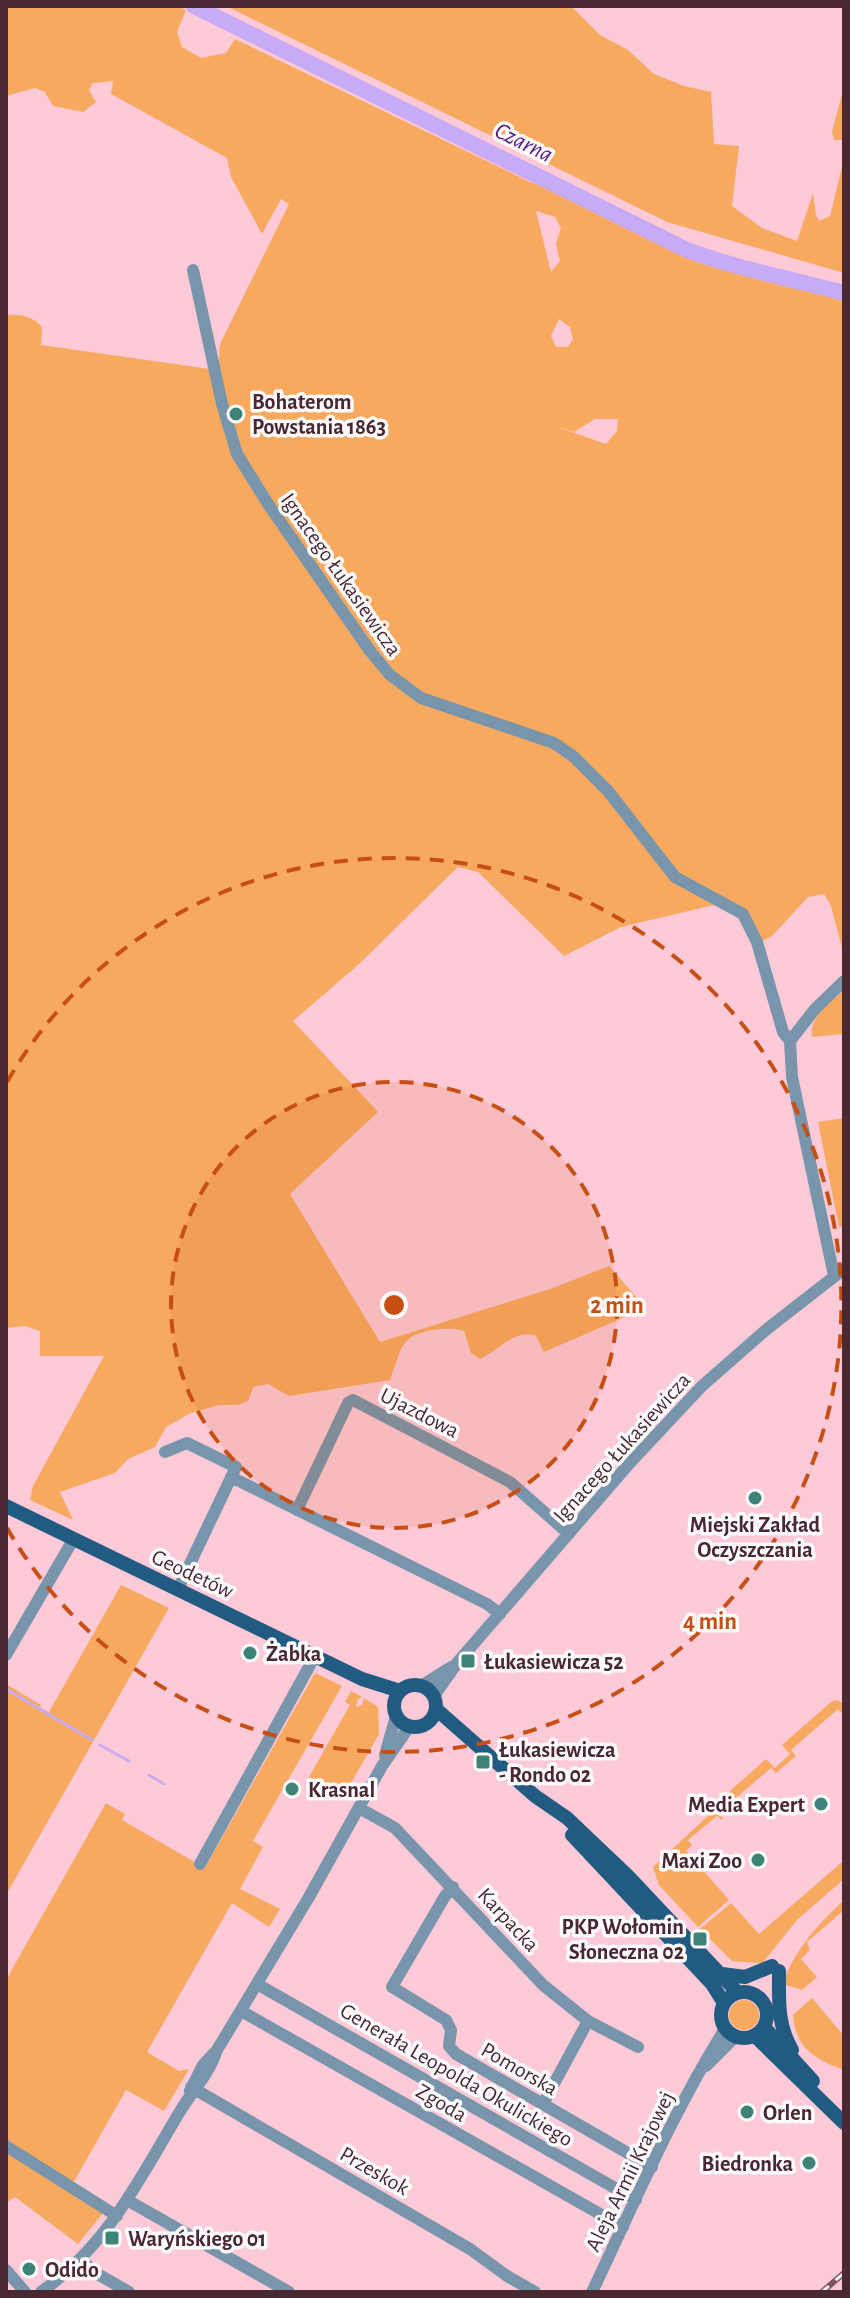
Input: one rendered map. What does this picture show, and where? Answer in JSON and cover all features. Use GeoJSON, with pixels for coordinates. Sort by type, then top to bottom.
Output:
{"type":"FeatureCollection","features":[{"type":"Feature","properties":{"kind":"main road","name":"Geodetów"},"geometry":{"type":"LineString","coordinates":[[6,1506],[362,1679],[400,1691]]}},
{"type":"Feature","properties":{"kind":"main road","name":"Geodetów"},"geometry":{"type":"LineString","coordinates":[[362,1679],[395,1711]]}},
{"type":"Feature","properties":{"kind":"main road"},"geometry":{"type":"LineString","coordinates":[[433,1709],[420,1727],[409,1727],[395,1711],[400,1691],[410,1685],[421,1686],[433,1709],[535,1796],[567,1818],[628,1876],[738,1993]]}},
{"type":"Feature","properties":{"kind":"main road"},"geometry":{"type":"LineString","coordinates":[[535,1796],[697,1968],[724,2003]]}},
{"type":"Feature","properties":{"kind":"main road"},"geometry":{"type":"LineString","coordinates":[[722,1974],[745,1977],[776,1969],[778,2014],[783,2036],[802,2068],[842,2122]]}},
{"type":"Feature","properties":{"kind":"main road"},"geometry":{"type":"LineString","coordinates":[[738,1993],[752,1993],[763,2001],[768,2016],[760,2032],[743,2039],[730,2033],[721,2014],[724,2003],[738,1993]]}},
{"type":"Feature","properties":{"kind":"main road"},"geometry":{"type":"LineString","coordinates":[[760,2032],[802,2068]]}},
{"type":"Feature","properties":{"kind":"main road"},"geometry":{"type":"LineString","coordinates":[[760,2032],[842,2122]]}},
{"type":"Feature","properties":{"kind":"street","name":"Ignacego Łukasiewicza"},"geometry":{"type":"LineString","coordinates":[[193,270],[222,404],[237,454],[268,504],[390,675],[421,698],[554,743],[574,757],[608,791],[675,877],[743,914],[757,942],[783,1032],[790,1041],[792,1077],[839,1272],[702,1386],[457,1663],[433,1709]]}},
{"type":"Feature","properties":{"kind":"street"},"geometry":{"type":"LineString","coordinates":[[790,1041],[815,1009],[844,981]]}},
{"type":"Feature","properties":{"kind":"street","name":"Ujazdowa"},"geometry":{"type":"LineString","coordinates":[[297,1510],[348,1403],[353,1400],[510,1482],[569,1534]]}},
{"type":"Feature","properties":{"kind":"street"},"geometry":{"type":"LineString","coordinates":[[165,1452],[187,1443],[236,1467],[178,1589]]}},
{"type":"Feature","properties":{"kind":"street"},"geometry":{"type":"LineString","coordinates":[[231,1477],[487,1604],[500,1614]]}},
{"type":"Feature","properties":{"kind":"street"},"geometry":{"type":"LineString","coordinates":[[6,1655],[73,1540]]}},
{"type":"Feature","properties":{"kind":"street"},"geometry":{"type":"LineString","coordinates":[[200,1864],[315,1656]]}},
{"type":"Feature","properties":{"kind":"street","name":"Ignacego Łukasiewicza"},"geometry":{"type":"LineString","coordinates":[[421,1686],[457,1663]]}},
{"type":"Feature","properties":{"kind":"street"},"geometry":{"type":"LineString","coordinates":[[382,1766],[395,1711]]}},
{"type":"Feature","properties":{"kind":"street"},"geometry":{"type":"LineString","coordinates":[[41,2292],[82,2260],[117,2216],[194,2089],[210,2070],[217,2050],[382,1766],[409,1727]]}},
{"type":"Feature","properties":{"kind":"street","name":"Karpacka"},"geometry":{"type":"LineString","coordinates":[[359,1808],[395,1828],[543,1985],[588,2021],[638,2047]]}},
{"type":"Feature","properties":{"kind":"street","name":"Pomorska"},"geometry":{"type":"LineString","coordinates":[[453,1887],[392,1987],[446,2020],[451,2030],[449,2046],[456,2054],[652,2167]]}},
{"type":"Feature","properties":{"kind":"street","name":"Generała Leopolda Okulickiego"},"geometry":{"type":"LineString","coordinates":[[257,1984],[636,2200]]}},
{"type":"Feature","properties":{"kind":"street","name":"Zgoda"},"geometry":{"type":"LineString","coordinates":[[241,2011],[623,2227]]}},
{"type":"Feature","properties":{"kind":"street"},"geometry":{"type":"LineString","coordinates":[[543,2104],[588,2021]]}},
{"type":"Feature","properties":{"kind":"street","name":"Aleja Armii Krajowej"},"geometry":{"type":"LineString","coordinates":[[592,2292],[707,2057],[730,2033]]}},
{"type":"Feature","properties":{"kind":"street","name":"Przeskok"},"geometry":{"type":"LineString","coordinates":[[194,2089],[470,2249],[535,2292]]}},
{"type":"Feature","properties":{"kind":"street"},"geometry":{"type":"LineString","coordinates":[[6,2146],[117,2216]]}},
{"type":"Feature","properties":{"kind":"street"},"geometry":{"type":"LineString","coordinates":[[127,2200],[289,2292]]}},
{"type":"Feature","properties":{"kind":"street"},"geometry":{"type":"LineString","coordinates":[[82,2260],[94,2272],[129,2292]]}},
{"type":"Feature","properties":{"kind":"street"},"geometry":{"type":"LineString","coordinates":[[6,2270],[25,2292]]}},
{"type":"Feature","properties":{"kind":"shaded area"},"geometry":{"type":"Polygon","coordinates":[[[6,6],[176,6],[186,10],[177,32],[182,47],[201,58],[226,53],[235,39],[532,183],[542,184],[633,229],[723,267],[759,273],[844,296],[844,955],[831,906],[824,894],[808,897],[772,936],[754,946],[736,913],[714,905],[621,927],[564,956],[478,872],[458,867],[358,965],[293,1021],[378,1112],[290,1194],[380,1342],[553,1288],[609,1266],[646,1308],[544,1352],[536,1336],[520,1335],[480,1359],[471,1353],[464,1331],[432,1330],[415,1335],[404,1344],[390,1380],[289,1396],[268,1384],[253,1387],[248,1401],[191,1413],[166,1427],[155,1447],[128,1459],[115,1473],[60,1492],[73,1520],[30,1500],[33,1486],[104,1356],[40,1356],[40,1331],[25,1326],[6,1328],[6,315],[26,316],[38,323],[42,327],[41,345],[210,369],[219,358],[220,344],[289,204],[281,199],[262,234],[231,177],[227,158],[111,94],[113,81],[93,83],[89,90],[96,102],[83,112],[53,106],[45,92],[35,88],[6,96],[6,6]],[[536,211],[551,272],[560,261],[556,244],[561,228],[555,217],[536,211]],[[559,319],[551,336],[556,347],[568,347],[573,339],[570,327],[559,319]],[[595,419],[574,432],[552,425],[606,444],[617,431],[618,419],[595,419]]]}},
{"type":"Feature","properties":{"kind":"shaded area"},"geometry":{"type":"Polygon","coordinates":[[[226,6],[571,6],[600,35],[628,50],[654,74],[684,86],[711,92],[714,144],[739,146],[732,206],[762,228],[797,241],[813,193],[819,221],[830,216],[844,158],[844,273],[667,222],[226,6]]]}},
{"type":"Feature","properties":{"kind":"shaded area"},"geometry":{"type":"Polygon","coordinates":[[[844,86],[844,140],[834,140],[832,132],[844,86]]]}},
{"type":"Feature","properties":{"kind":"shaded area"},"geometry":{"type":"Polygon","coordinates":[[[844,990],[844,1034],[812,1037],[817,1016],[844,990]]]}},
{"type":"Feature","properties":{"kind":"shaded area"},"geometry":{"type":"Polygon","coordinates":[[[844,1118],[844,1226],[839,1227],[818,1122],[844,1118]]]}},
{"type":"Feature","properties":{"kind":"shaded area"},"geometry":{"type":"Polygon","coordinates":[[[121,1585],[169,1608],[6,1895],[6,1684],[49,1712],[121,1585]]]}},
{"type":"Feature","properties":{"kind":"shaded area"},"geometry":{"type":"Polygon","coordinates":[[[315,1673],[342,1686],[253,1841],[263,1847],[240,1889],[280,1909],[269,1927],[232,1903],[147,2052],[179,2071],[189,2069],[164,2111],[126,2090],[72,2185],[6,2143],[6,1980],[106,1803],[125,1814],[122,1820],[205,1868],[315,1673]]]}},
{"type":"Feature","properties":{"kind":"shaded area"},"geometry":{"type":"Polygon","coordinates":[[[351,1691],[362,1697],[358,1699],[356,1707],[362,1705],[364,1698],[378,1707],[379,1734],[343,1797],[309,1777],[350,1705],[345,1702],[351,1691]]]}},
{"type":"Feature","properties":{"kind":"shaded area"},"geometry":{"type":"Polygon","coordinates":[[[837,1700],[844,1704],[843,1714],[838,1709],[791,1750],[796,1756],[776,1773],[771,1768],[737,1797],[741,1803],[729,1804],[730,1791],[766,1759],[775,1768],[790,1754],[782,1745],[837,1700]]]}},
{"type":"Feature","properties":{"kind":"shaded area"},"geometry":{"type":"Polygon","coordinates":[[[711,1813],[717,1813],[722,1820],[717,1816],[688,1840],[692,1845],[686,1851],[729,1900],[698,1927],[659,1885],[653,1867],[711,1813]]]}},
{"type":"Feature","properties":{"kind":"shaded area"},"geometry":{"type":"Polygon","coordinates":[[[843,1861],[844,1879],[797,1920],[761,1965],[732,1961],[700,1929],[731,1903],[759,1934],[843,1861]]]}},
{"type":"Feature","properties":{"kind":"shaded area"},"geometry":{"type":"Polygon","coordinates":[[[844,1900],[844,1910],[807,1942],[810,1950],[801,1959],[817,1977],[802,1990],[783,1984],[808,1938],[844,1900]]]}},
{"type":"Feature","properties":{"kind":"shaded area"},"geometry":{"type":"Polygon","coordinates":[[[812,1998],[844,2036],[844,2070],[816,2057],[798,2036],[793,2015],[812,1998]]]}},
{"type":"Feature","properties":{"kind":"shaded area"},"geometry":{"type":"Polygon","coordinates":[[[744,2000],[750,2001],[758,2009],[758,2021],[750,2029],[744,2030],[738,2029],[730,2021],[729,2015],[730,2009],[738,2001],[744,2000]]]}},
{"type":"Feature","properties":{"kind":"shaded area"},"geometry":{"type":"Polygon","coordinates":[[[6,2152],[103,2213],[78,2244],[15,2197],[6,2203],[6,2152]]]}},
{"type":"Feature","properties":{"kind":"waterway","name":"Czarna"},"geometry":{"type":"LineString","coordinates":[[194,6],[687,250],[844,293]]}},
{"type":"Feature","properties":{"kind":"waterway"},"geometry":{"type":"LineString","coordinates":[[6,1689],[92,1740]]}},
{"type":"Feature","properties":{"kind":"waterway"},"geometry":{"type":"LineString","coordinates":[[100,1745],[129,1761]]}},
{"type":"Feature","properties":{"kind":"waterway"},"geometry":{"type":"LineString","coordinates":[[149,1775],[164,1784]]}},
{"type":"Feature","properties":{"kind":"railway"},"geometry":{"type":"LineString","coordinates":[[822,2292],[844,2273]]}},
{"type":"Feature","properties":{"kind":"place","name":"Bohaterom Powstania 1863"},"geometry":{"type":"Point","coordinates":[236,414]}},
{"type":"Feature","properties":{"kind":"place","name":"Miejski Zakład Oczyszczania"},"geometry":{"type":"Point","coordinates":[755,1498]}},
{"type":"Feature","properties":{"kind":"place","name":"Żabka"},"geometry":{"type":"Point","coordinates":[250,1653]}},
{"type":"Feature","properties":{"kind":"place","name":"Łukasiewicza 52"},"geometry":{"type":"Point","coordinates":[468,1661]}},
{"type":"Feature","properties":{"kind":"place","name":"Łukasiewicza - Rondo 02"},"geometry":{"type":"Point","coordinates":[483,1762]}},
{"type":"Feature","properties":{"kind":"place","name":"Krasnal"},"geometry":{"type":"Point","coordinates":[292,1789]}},
{"type":"Feature","properties":{"kind":"place","name":"Media Expert"},"geometry":{"type":"Point","coordinates":[821,1804]}},
{"type":"Feature","properties":{"kind":"place","name":"Maxi Zoo"},"geometry":{"type":"Point","coordinates":[758,1860]}},
{"type":"Feature","properties":{"kind":"place","name":"PKP Wołomin Słoneczna 02"},"geometry":{"type":"Point","coordinates":[700,1939]}},
{"type":"Feature","properties":{"kind":"place","name":"Orlen"},"geometry":{"type":"Point","coordinates":[747,2112]}},
{"type":"Feature","properties":{"kind":"place","name":"Biedronka"},"geometry":{"type":"Point","coordinates":[809,2163]}},
{"type":"Feature","properties":{"kind":"place","name":"Waryńskiego 01"},"geometry":{"type":"Point","coordinates":[112,2238]}},
{"type":"Feature","properties":{"kind":"place","name":"Odido"},"geometry":{"type":"Point","coordinates":[29,2269]}}]}
